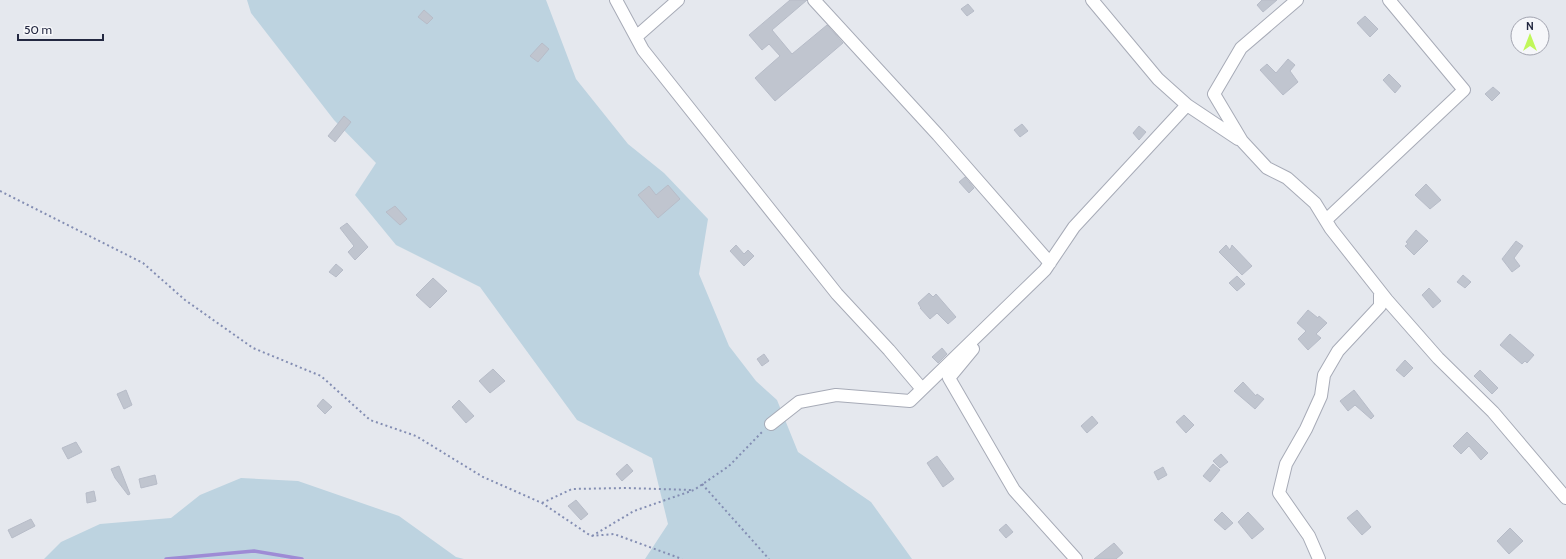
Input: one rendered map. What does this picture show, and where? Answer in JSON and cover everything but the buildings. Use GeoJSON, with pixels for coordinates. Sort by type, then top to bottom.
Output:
{"type":"FeatureCollection","features":[{"type":"Feature","properties":{"kind":"street"},"geometry":{"type":"LineString","coordinates":[[616,0],[643,50],[837,294],[889,350],[922,389]]}},
{"type":"Feature","properties":{"kind":"street"},"geometry":{"type":"LineString","coordinates":[[636,37],[678,0]]}},
{"type":"Feature","properties":{"kind":"street"},"geometry":{"type":"LineString","coordinates":[[814,0],[938,135],[1050,263]]}},
{"type":"Feature","properties":{"kind":"street"},"geometry":{"type":"LineString","coordinates":[[1092,0],[1158,79],[1187,105],[1242,141]]}},
{"type":"Feature","properties":{"kind":"street"},"geometry":{"type":"LineString","coordinates":[[1297,0],[1241,48],[1214,94],[1242,141],[1267,168],[1287,178],[1315,203],[1331,229],[1387,300],[1438,358],[1492,412],[1566,498]]}},
{"type":"Feature","properties":{"kind":"street"},"geometry":{"type":"LineString","coordinates":[[1326,220],[1464,90],[1389,0]]}},
{"type":"Feature","properties":{"kind":"street"},"geometry":{"type":"LineString","coordinates":[[771,424],[799,402],[836,395],[910,401],[1045,270],[1074,227],[1187,105]]}},
{"type":"Feature","properties":{"kind":"street"},"geometry":{"type":"LineString","coordinates":[[1063,240],[949,378],[1014,490],[1076,559]]}},
{"type":"Feature","properties":{"kind":"street"},"geometry":{"type":"LineString","coordinates":[[1319,559],[1309,536],[1279,493],[1286,464],[1306,429],[1320,396],[1324,375],[1338,352],[1380,306],[1380,295]]}},
{"type":"Feature","properties":{"kind":"path"},"geometry":{"type":"LineString","coordinates":[[0,191],[143,263],[185,300],[253,348],[321,376],[370,420],[416,436],[483,477],[542,503],[591,536],[614,534],[682,559]]}},
{"type":"Feature","properties":{"kind":"path"},"geometry":{"type":"LineString","coordinates":[[591,536],[634,511],[694,490],[729,466],[757,436],[771,424]]}},
{"type":"Feature","properties":{"kind":"path"},"geometry":{"type":"LineString","coordinates":[[702,484],[769,559]]}},
{"type":"Feature","properties":{"kind":"path"},"geometry":{"type":"LineString","coordinates":[[542,503],[572,489],[626,488],[694,490]]}},
{"type":"Feature","properties":{"kind":"shaded area"},"geometry":{"type":"Polygon","coordinates":[[[247,0],[546,0],[576,79],[628,144],[664,173],[708,219],[699,274],[729,346],[756,381],[777,400],[798,452],[871,502],[912,559],[645,559],[668,524],[652,458],[577,420],[480,287],[396,245],[355,195],[376,163],[334,120],[251,13],[247,0]]]}},
{"type":"Feature","properties":{"kind":"shaded area"},"geometry":{"type":"Polygon","coordinates":[[[241,478],[298,481],[399,516],[456,557],[464,559],[44,559],[61,542],[100,524],[171,518],[200,495],[241,478]]]}},
{"type":"Feature","properties":{"kind":"waterway"},"geometry":{"type":"LineString","coordinates":[[166,559],[254,551],[302,559]]}}]}
